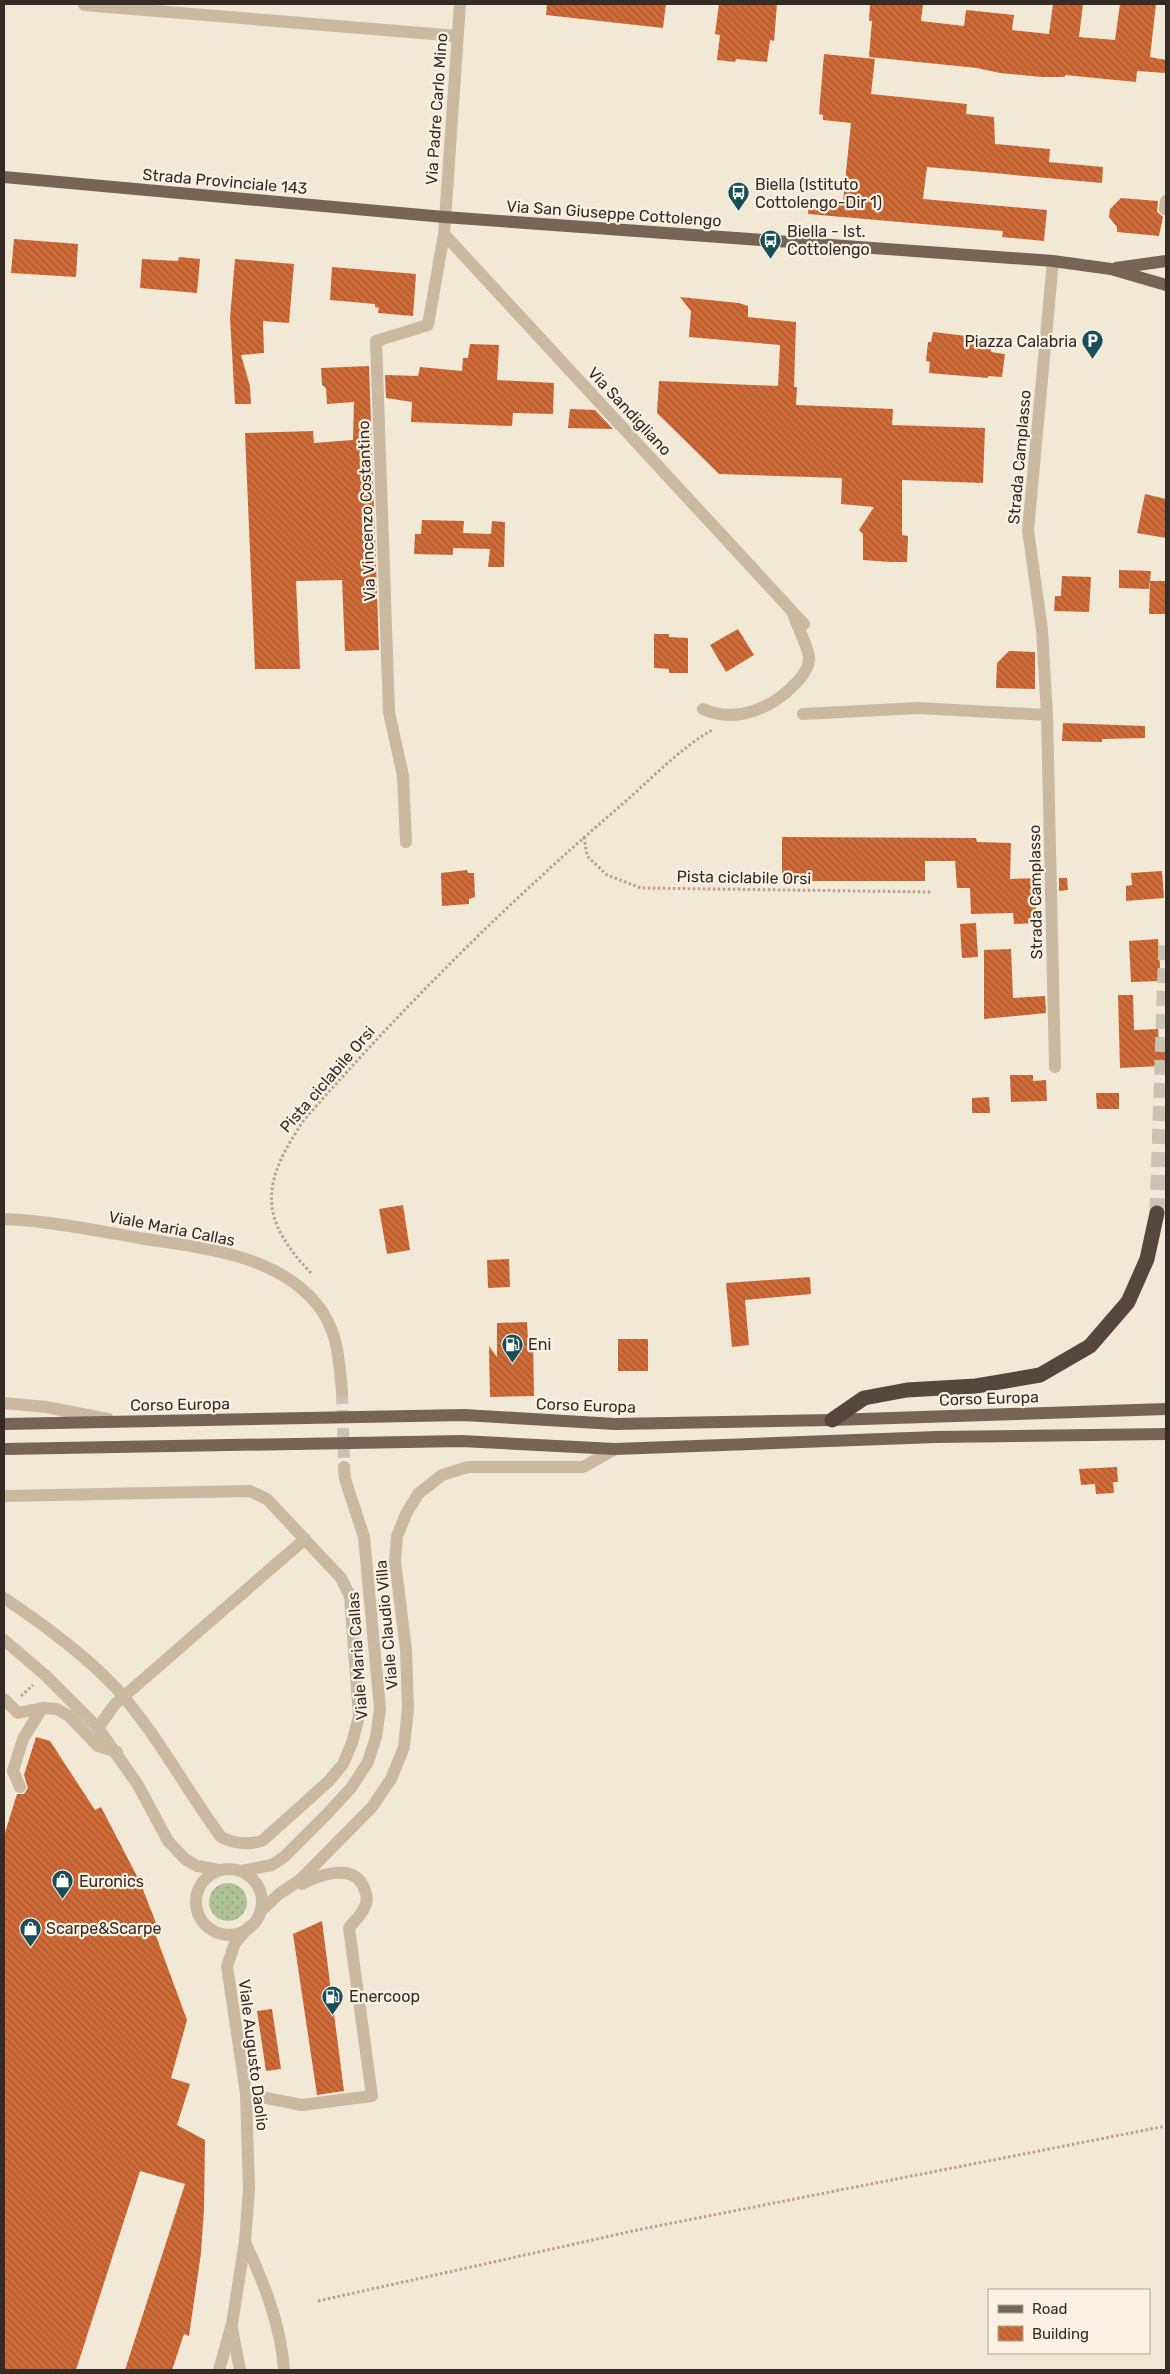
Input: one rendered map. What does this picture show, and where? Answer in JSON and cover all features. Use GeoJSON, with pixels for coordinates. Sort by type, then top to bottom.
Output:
{"type":"FeatureCollection","features":[{"type":"Feature","properties":{"kind":"highway"},"geometry":{"type":"LineString","coordinates":[[832,1420],[864,1398],[907,1390],[976,1386],[1040,1375],[1090,1346],[1128,1302],[1147,1259],[1157,1213]]}},
{"type":"Feature","properties":{"kind":"main road","name":"Strada Provinciale 143"},"geometry":{"type":"LineString","coordinates":[[4,177],[444,217]]}},
{"type":"Feature","properties":{"kind":"main road","name":"Via San Giuseppe Cottolengo"},"geometry":{"type":"LineString","coordinates":[[444,217],[1053,261],[1111,269],[1166,285]]}},
{"type":"Feature","properties":{"kind":"main road","name":"Via San Giuseppe Cottolengo"},"geometry":{"type":"LineString","coordinates":[[1111,269],[1166,261]]}},
{"type":"Feature","properties":{"kind":"main road","name":"Corso Europa"},"geometry":{"type":"LineString","coordinates":[[4,1424],[464,1415],[615,1424],[832,1420],[1166,1409]]}},
{"type":"Feature","properties":{"kind":"main road"},"geometry":{"type":"LineString","coordinates":[[4,1449],[462,1441],[615,1449],[926,1438],[1166,1434]]}},
{"type":"Feature","properties":{"kind":"street"},"geometry":{"type":"LineString","coordinates":[[84,4],[457,36]]}},
{"type":"Feature","properties":{"kind":"street","name":"Via Padre Carlo Mino"},"geometry":{"type":"LineString","coordinates":[[444,217],[460,4]]}},
{"type":"Feature","properties":{"kind":"street","name":"Via Vincenzo Costantino"},"geometry":{"type":"LineString","coordinates":[[406,842],[402,776],[389,712],[376,341],[428,325],[444,234],[444,217]]}},
{"type":"Feature","properties":{"kind":"street","name":"Via Sandigliano"},"geometry":{"type":"LineString","coordinates":[[444,234],[804,624]]}},
{"type":"Feature","properties":{"kind":"street","name":"Strada Camplasso"},"geometry":{"type":"LineString","coordinates":[[1053,261],[1028,530],[1042,630],[1047,715],[1055,1067]]}},
{"type":"Feature","properties":{"kind":"street","name":"Via Sandigliano"},"geometry":{"type":"LineString","coordinates":[[703,709],[719,714],[731,715],[757,710],[774,702],[801,677],[809,662],[809,654],[792,610]]}},
{"type":"Feature","properties":{"kind":"street"},"geometry":{"type":"LineString","coordinates":[[803,714],[918,708],[1047,715]]}},
{"type":"Feature","properties":{"kind":"street","name":"Viale Maria Callas"},"geometry":{"type":"LineString","coordinates":[[4,1219],[62,1224],[228,1254],[259,1265],[290,1280],[316,1303],[332,1328],[339,1355],[342,1392]]}},
{"type":"Feature","properties":{"kind":"street"},"geometry":{"type":"LineString","coordinates":[[4,1403],[46,1407],[120,1422]]}},
{"type":"Feature","properties":{"kind":"street","name":"Viale Claudio Villa"},"geometry":{"type":"LineString","coordinates":[[261,1911],[279,1894],[300,1880],[372,1807],[391,1779],[404,1747],[408,1708],[406,1660],[396,1560],[397,1536],[406,1514],[418,1494],[442,1475],[468,1466],[583,1466],[615,1449]]}},
{"type":"Feature","properties":{"kind":"street","name":"Viale Maria Callas"},"geometry":{"type":"LineString","coordinates":[[241,1871],[272,1865],[328,1814],[351,1788],[368,1762],[376,1737],[379,1700],[364,1537],[345,1479],[344,1467]]}},
{"type":"Feature","properties":{"kind":"street"},"geometry":{"type":"LineString","coordinates":[[4,1496],[250,1491],[267,1499],[341,1578],[350,1596],[359,1716],[352,1743],[343,1764],[329,1781],[262,1841],[251,1844],[232,1843],[221,1837],[161,1747],[123,1697],[78,1652],[4,1598]]}},
{"type":"Feature","properties":{"kind":"street"},"geometry":{"type":"LineString","coordinates":[[98,1728],[115,1704],[305,1539]]}},
{"type":"Feature","properties":{"kind":"street"},"geometry":{"type":"LineString","coordinates":[[4,1640],[45,1675],[98,1728],[117,1752],[138,1785],[168,1841],[185,1859],[197,1866],[241,1871],[249,1876],[260,1891],[261,1911],[249,1928],[239,1933],[222,1933],[207,1926],[200,1917],[196,1906],[201,1884],[219,1870]]}},
{"type":"Feature","properties":{"kind":"street"},"geometry":{"type":"LineString","coordinates":[[4,1699],[18,1713],[42,1708],[57,1709],[69,1716],[98,1746],[117,1752]]}},
{"type":"Feature","properties":{"kind":"street"},"geometry":{"type":"LineString","coordinates":[[20,1787],[12,1771],[23,1739],[42,1708]]}},
{"type":"Feature","properties":{"kind":"street"},"geometry":{"type":"LineString","coordinates":[[246,2094],[302,2105],[372,2096],[349,1928],[366,1905],[367,1894],[363,1884],[355,1877],[334,1873],[318,1876],[279,1894]]}},
{"type":"Feature","properties":{"kind":"street","name":"Viale Augusto Daolio"},"geometry":{"type":"LineString","coordinates":[[219,2370],[232,2326],[245,2241],[249,2188],[246,2094],[227,1966],[235,1943],[249,1928]]}},
{"type":"Feature","properties":{"kind":"street"},"geometry":{"type":"LineString","coordinates":[[245,2241],[276,2320],[282,2344],[284,2370]]}},
{"type":"Feature","properties":{"kind":"street"},"geometry":{"type":"LineString","coordinates":[[232,2326],[240,2370]]}},
{"type":"Feature","properties":{"kind":"path","name":"Pista ciclabile Orsi"},"geometry":{"type":"LineString","coordinates":[[312,1274],[293,1255],[275,1224],[272,1208],[272,1189],[276,1168],[286,1147],[304,1120],[445,967],[584,837],[690,745],[715,729]]}},
{"type":"Feature","properties":{"kind":"path","name":"Pista ciclabile Orsi"},"geometry":{"type":"LineString","coordinates":[[584,837],[587,856],[607,875],[641,888],[931,892]]}},
{"type":"Feature","properties":{"kind":"path"},"geometry":{"type":"LineString","coordinates":[[19,1697],[40,1680]]}},
{"type":"Feature","properties":{"kind":"path"},"geometry":{"type":"LineString","coordinates":[[318,2302],[642,2230],[1166,2126]]}},
{"type":"Feature","properties":{"kind":"green space"},"geometry":{"type":"Polygon","coordinates":[[[228,1883],[242,1888],[247,1902],[242,1916],[228,1921],[214,1916],[209,1902],[214,1888],[228,1883]]]}},
{"type":"Feature","properties":{"kind":"building"},"geometry":{"type":"Polygon","coordinates":[[[547,4],[666,4],[663,28],[546,15],[547,4]]]}},
{"type":"Feature","properties":{"kind":"building"},"geometry":{"type":"Polygon","coordinates":[[[719,4],[777,4],[774,41],[770,40],[767,62],[736,59],[735,62],[717,60],[720,35],[715,34],[719,4]]]}},
{"type":"Feature","properties":{"kind":"building"},"geometry":{"type":"Polygon","coordinates":[[[870,4],[923,4],[921,21],[964,26],[966,10],[1014,15],[1012,30],[1049,34],[1053,4],[1083,4],[1079,37],[1115,40],[1120,4],[1156,4],[1150,57],[1166,60],[1166,73],[1137,71],[1136,82],[1065,75],[1065,77],[1042,77],[869,57],[872,21],[869,21],[870,4]]]}},
{"type":"Feature","properties":{"kind":"building"},"geometry":{"type":"Polygon","coordinates":[[[824,54],[875,59],[871,94],[967,104],[966,114],[994,117],[995,144],[1050,149],[1049,162],[1103,167],[1102,183],[927,167],[923,199],[1047,210],[1044,241],[1002,237],[1003,231],[808,214],[809,199],[843,202],[851,123],[823,120],[823,115],[819,114],[824,54]]]}},
{"type":"Feature","properties":{"kind":"building"},"geometry":{"type":"Polygon","coordinates":[[[1121,198],[1158,201],[1157,212],[1163,217],[1159,236],[1117,232],[1117,227],[1109,217],[1110,209],[1121,198]]]}},
{"type":"Feature","properties":{"kind":"building"},"geometry":{"type":"Polygon","coordinates":[[[14,239],[78,244],[76,277],[11,273],[14,239]]]}},
{"type":"Feature","properties":{"kind":"building"},"geometry":{"type":"Polygon","coordinates":[[[179,257],[200,259],[197,293],[140,288],[142,259],[178,261],[179,257]]]}},
{"type":"Feature","properties":{"kind":"building"},"geometry":{"type":"Polygon","coordinates":[[[235,259],[294,264],[289,323],[263,321],[264,353],[241,355],[250,386],[251,404],[235,404],[230,318],[235,259]]]}},
{"type":"Feature","properties":{"kind":"building"},"geometry":{"type":"Polygon","coordinates":[[[332,267],[416,274],[413,316],[378,313],[379,308],[375,307],[375,304],[330,300],[332,267]]]}},
{"type":"Feature","properties":{"kind":"building"},"geometry":{"type":"Polygon","coordinates":[[[680,297],[739,303],[748,306],[748,317],[796,322],[794,387],[797,387],[796,405],[893,409],[892,425],[985,428],[983,483],[902,480],[902,535],[908,536],[907,562],[890,562],[863,560],[863,534],[859,530],[874,507],[841,504],[842,478],[719,474],[657,413],[659,381],[778,386],[780,345],[689,337],[691,311],[680,297]]]}},
{"type":"Feature","properties":{"kind":"building"},"geometry":{"type":"Polygon","coordinates":[[[933,332],[991,339],[991,352],[1005,354],[1002,377],[988,376],[988,378],[929,373],[930,362],[926,361],[928,342],[931,342],[933,332]]]}},
{"type":"Feature","properties":{"kind":"building"},"geometry":{"type":"Polygon","coordinates":[[[470,344],[499,345],[497,380],[554,383],[553,414],[513,413],[512,426],[411,422],[412,402],[386,398],[385,375],[418,376],[420,367],[462,371],[463,358],[468,358],[470,344]]]}},
{"type":"Feature","properties":{"kind":"building"},"geometry":{"type":"Polygon","coordinates":[[[369,366],[379,650],[345,651],[342,580],[296,581],[300,669],[255,669],[245,433],[313,431],[314,443],[353,440],[354,402],[327,404],[326,388],[322,385],[321,368],[369,366]]]}},
{"type":"Feature","properties":{"kind":"building"},"geometry":{"type":"Polygon","coordinates":[[[570,409],[595,410],[613,429],[568,428],[570,409]]]}},
{"type":"Feature","properties":{"kind":"building"},"geometry":{"type":"Polygon","coordinates":[[[1145,494],[1166,499],[1166,538],[1137,533],[1145,494]]]}},
{"type":"Feature","properties":{"kind":"building"},"geometry":{"type":"Polygon","coordinates":[[[422,520],[464,521],[463,533],[491,534],[492,521],[505,522],[504,567],[488,567],[490,549],[453,548],[453,555],[414,554],[415,534],[421,534],[422,520]]]}},
{"type":"Feature","properties":{"kind":"building"},"geometry":{"type":"Polygon","coordinates":[[[1119,570],[1151,571],[1149,589],[1119,588],[1119,570]]]}},
{"type":"Feature","properties":{"kind":"building"},"geometry":{"type":"Polygon","coordinates":[[[1062,576],[1091,577],[1089,612],[1054,611],[1055,596],[1061,596],[1062,576]]]}},
{"type":"Feature","properties":{"kind":"building"},"geometry":{"type":"Polygon","coordinates":[[[1150,581],[1166,581],[1166,614],[1149,614],[1150,581]]]}},
{"type":"Feature","properties":{"kind":"building"},"geometry":{"type":"Polygon","coordinates":[[[738,629],[754,655],[726,672],[710,645],[738,629]]]}},
{"type":"Feature","properties":{"kind":"building"},"geometry":{"type":"Polygon","coordinates":[[[654,634],[669,634],[669,637],[688,638],[688,673],[669,673],[669,669],[654,668],[654,634]]]}},
{"type":"Feature","properties":{"kind":"building"},"geometry":{"type":"Polygon","coordinates":[[[1009,651],[1035,652],[1035,689],[996,688],[997,663],[1009,651]]]}},
{"type":"Feature","properties":{"kind":"building"},"geometry":{"type":"Polygon","coordinates":[[[1063,723],[1145,726],[1145,738],[1102,739],[1102,742],[1062,741],[1063,723]]]}},
{"type":"Feature","properties":{"kind":"building"},"geometry":{"type":"Polygon","coordinates":[[[782,837],[976,838],[977,842],[1011,843],[1010,879],[1043,878],[1043,892],[1036,893],[1036,923],[1014,924],[1013,913],[971,914],[970,888],[957,888],[955,861],[925,861],[925,881],[782,881],[782,837]]]}},
{"type":"Feature","properties":{"kind":"building"},"geometry":{"type":"Polygon","coordinates":[[[467,870],[468,873],[474,873],[475,897],[469,899],[469,904],[442,906],[441,873],[467,870]]]}},
{"type":"Feature","properties":{"kind":"building"},"geometry":{"type":"Polygon","coordinates":[[[1162,871],[1164,898],[1126,901],[1126,886],[1132,885],[1131,873],[1162,871]]]}},
{"type":"Feature","properties":{"kind":"building"},"geometry":{"type":"Polygon","coordinates":[[[1059,878],[1067,878],[1068,890],[1059,891],[1059,878]]]}},
{"type":"Feature","properties":{"kind":"building"},"geometry":{"type":"Polygon","coordinates":[[[976,923],[978,957],[962,958],[960,924],[976,923]]]}},
{"type":"Feature","properties":{"kind":"building"},"geometry":{"type":"Polygon","coordinates":[[[1158,939],[1161,981],[1131,982],[1129,941],[1158,939]]]}},
{"type":"Feature","properties":{"kind":"building"},"geometry":{"type":"Polygon","coordinates":[[[1011,949],[1013,998],[1045,996],[1046,1013],[984,1019],[984,950],[1011,949]]]}},
{"type":"Feature","properties":{"kind":"building"},"geometry":{"type":"Polygon","coordinates":[[[1118,995],[1133,995],[1134,1030],[1158,1029],[1159,1042],[1166,1042],[1166,1062],[1160,1063],[1160,1066],[1120,1068],[1118,995]]]}},
{"type":"Feature","properties":{"kind":"building"},"geometry":{"type":"Polygon","coordinates":[[[1010,1075],[1033,1075],[1033,1081],[1046,1080],[1047,1101],[1011,1102],[1010,1075]]]}},
{"type":"Feature","properties":{"kind":"building"},"geometry":{"type":"Polygon","coordinates":[[[1096,1093],[1119,1093],[1119,1109],[1097,1109],[1096,1093]]]}},
{"type":"Feature","properties":{"kind":"building"},"geometry":{"type":"Polygon","coordinates":[[[989,1097],[990,1113],[972,1113],[972,1098],[989,1097]]]}},
{"type":"Feature","properties":{"kind":"building"},"geometry":{"type":"Polygon","coordinates":[[[403,1205],[410,1250],[387,1254],[379,1209],[403,1205]]]}},
{"type":"Feature","properties":{"kind":"building"},"geometry":{"type":"Polygon","coordinates":[[[509,1259],[510,1287],[488,1288],[487,1260],[509,1259]]]}},
{"type":"Feature","properties":{"kind":"building"},"geometry":{"type":"Polygon","coordinates":[[[810,1277],[811,1294],[745,1300],[749,1345],[732,1347],[726,1283],[810,1277]]]}},
{"type":"Feature","properties":{"kind":"building"},"geometry":{"type":"Polygon","coordinates":[[[527,1322],[528,1340],[533,1340],[534,1396],[490,1397],[489,1346],[497,1357],[497,1323],[527,1322]]]}},
{"type":"Feature","properties":{"kind":"building"},"geometry":{"type":"Polygon","coordinates":[[[618,1339],[648,1339],[648,1371],[618,1371],[618,1339]]]}},
{"type":"Feature","properties":{"kind":"building"},"geometry":{"type":"Polygon","coordinates":[[[1117,1467],[1118,1482],[1113,1482],[1114,1493],[1096,1494],[1095,1484],[1081,1485],[1079,1469],[1117,1467]]]}},
{"type":"Feature","properties":{"kind":"building"},"geometry":{"type":"Polygon","coordinates":[[[36,1737],[50,1741],[95,1810],[101,1807],[140,1882],[156,1923],[152,1925],[187,2020],[171,2078],[190,2084],[177,2125],[205,2140],[204,2209],[201,2253],[189,2336],[184,2334],[172,2370],[125,2370],[185,2184],[140,2171],[76,2370],[4,2370],[4,1836],[17,1794],[24,1794],[28,1788],[24,1775],[36,1737]]]}},
{"type":"Feature","properties":{"kind":"building"},"geometry":{"type":"Polygon","coordinates":[[[322,1921],[344,2091],[317,2095],[293,1934],[322,1921]]]}},
{"type":"Feature","properties":{"kind":"building"},"geometry":{"type":"Polygon","coordinates":[[[272,2009],[281,2069],[266,2071],[257,2011],[272,2009]]]}},
{"type":"Feature","properties":{"kind":"tunnel"},"geometry":{"type":"LineString","coordinates":[[1157,1213],[1166,940]]}},
{"type":"Feature","properties":{"kind":"tunnel"},"geometry":{"type":"LineString","coordinates":[[342,1392],[344,1467]]}},
{"type":"Feature","properties":{"kind":"place","name":"Biella (Istituto Cottolengo-Dir 1)"},"geometry":{"type":"Point","coordinates":[739,212]}},
{"type":"Feature","properties":{"kind":"place","name":"Biella - Ist. Cottolengo"},"geometry":{"type":"Point","coordinates":[771,259]}},
{"type":"Feature","properties":{"kind":"place","name":"Piazza Calabria"},"geometry":{"type":"Point","coordinates":[1093,360]}},
{"type":"Feature","properties":{"kind":"place","name":"Eni"},"geometry":{"type":"Point","coordinates":[512,1363]}},
{"type":"Feature","properties":{"kind":"place","name":"Euronics"},"geometry":{"type":"Point","coordinates":[63,1900]}},
{"type":"Feature","properties":{"kind":"place","name":"Scarpe&Scarpe"},"geometry":{"type":"Point","coordinates":[30,1947]}},
{"type":"Feature","properties":{"kind":"place","name":"Enercoop"},"geometry":{"type":"Point","coordinates":[333,2015]}}]}
